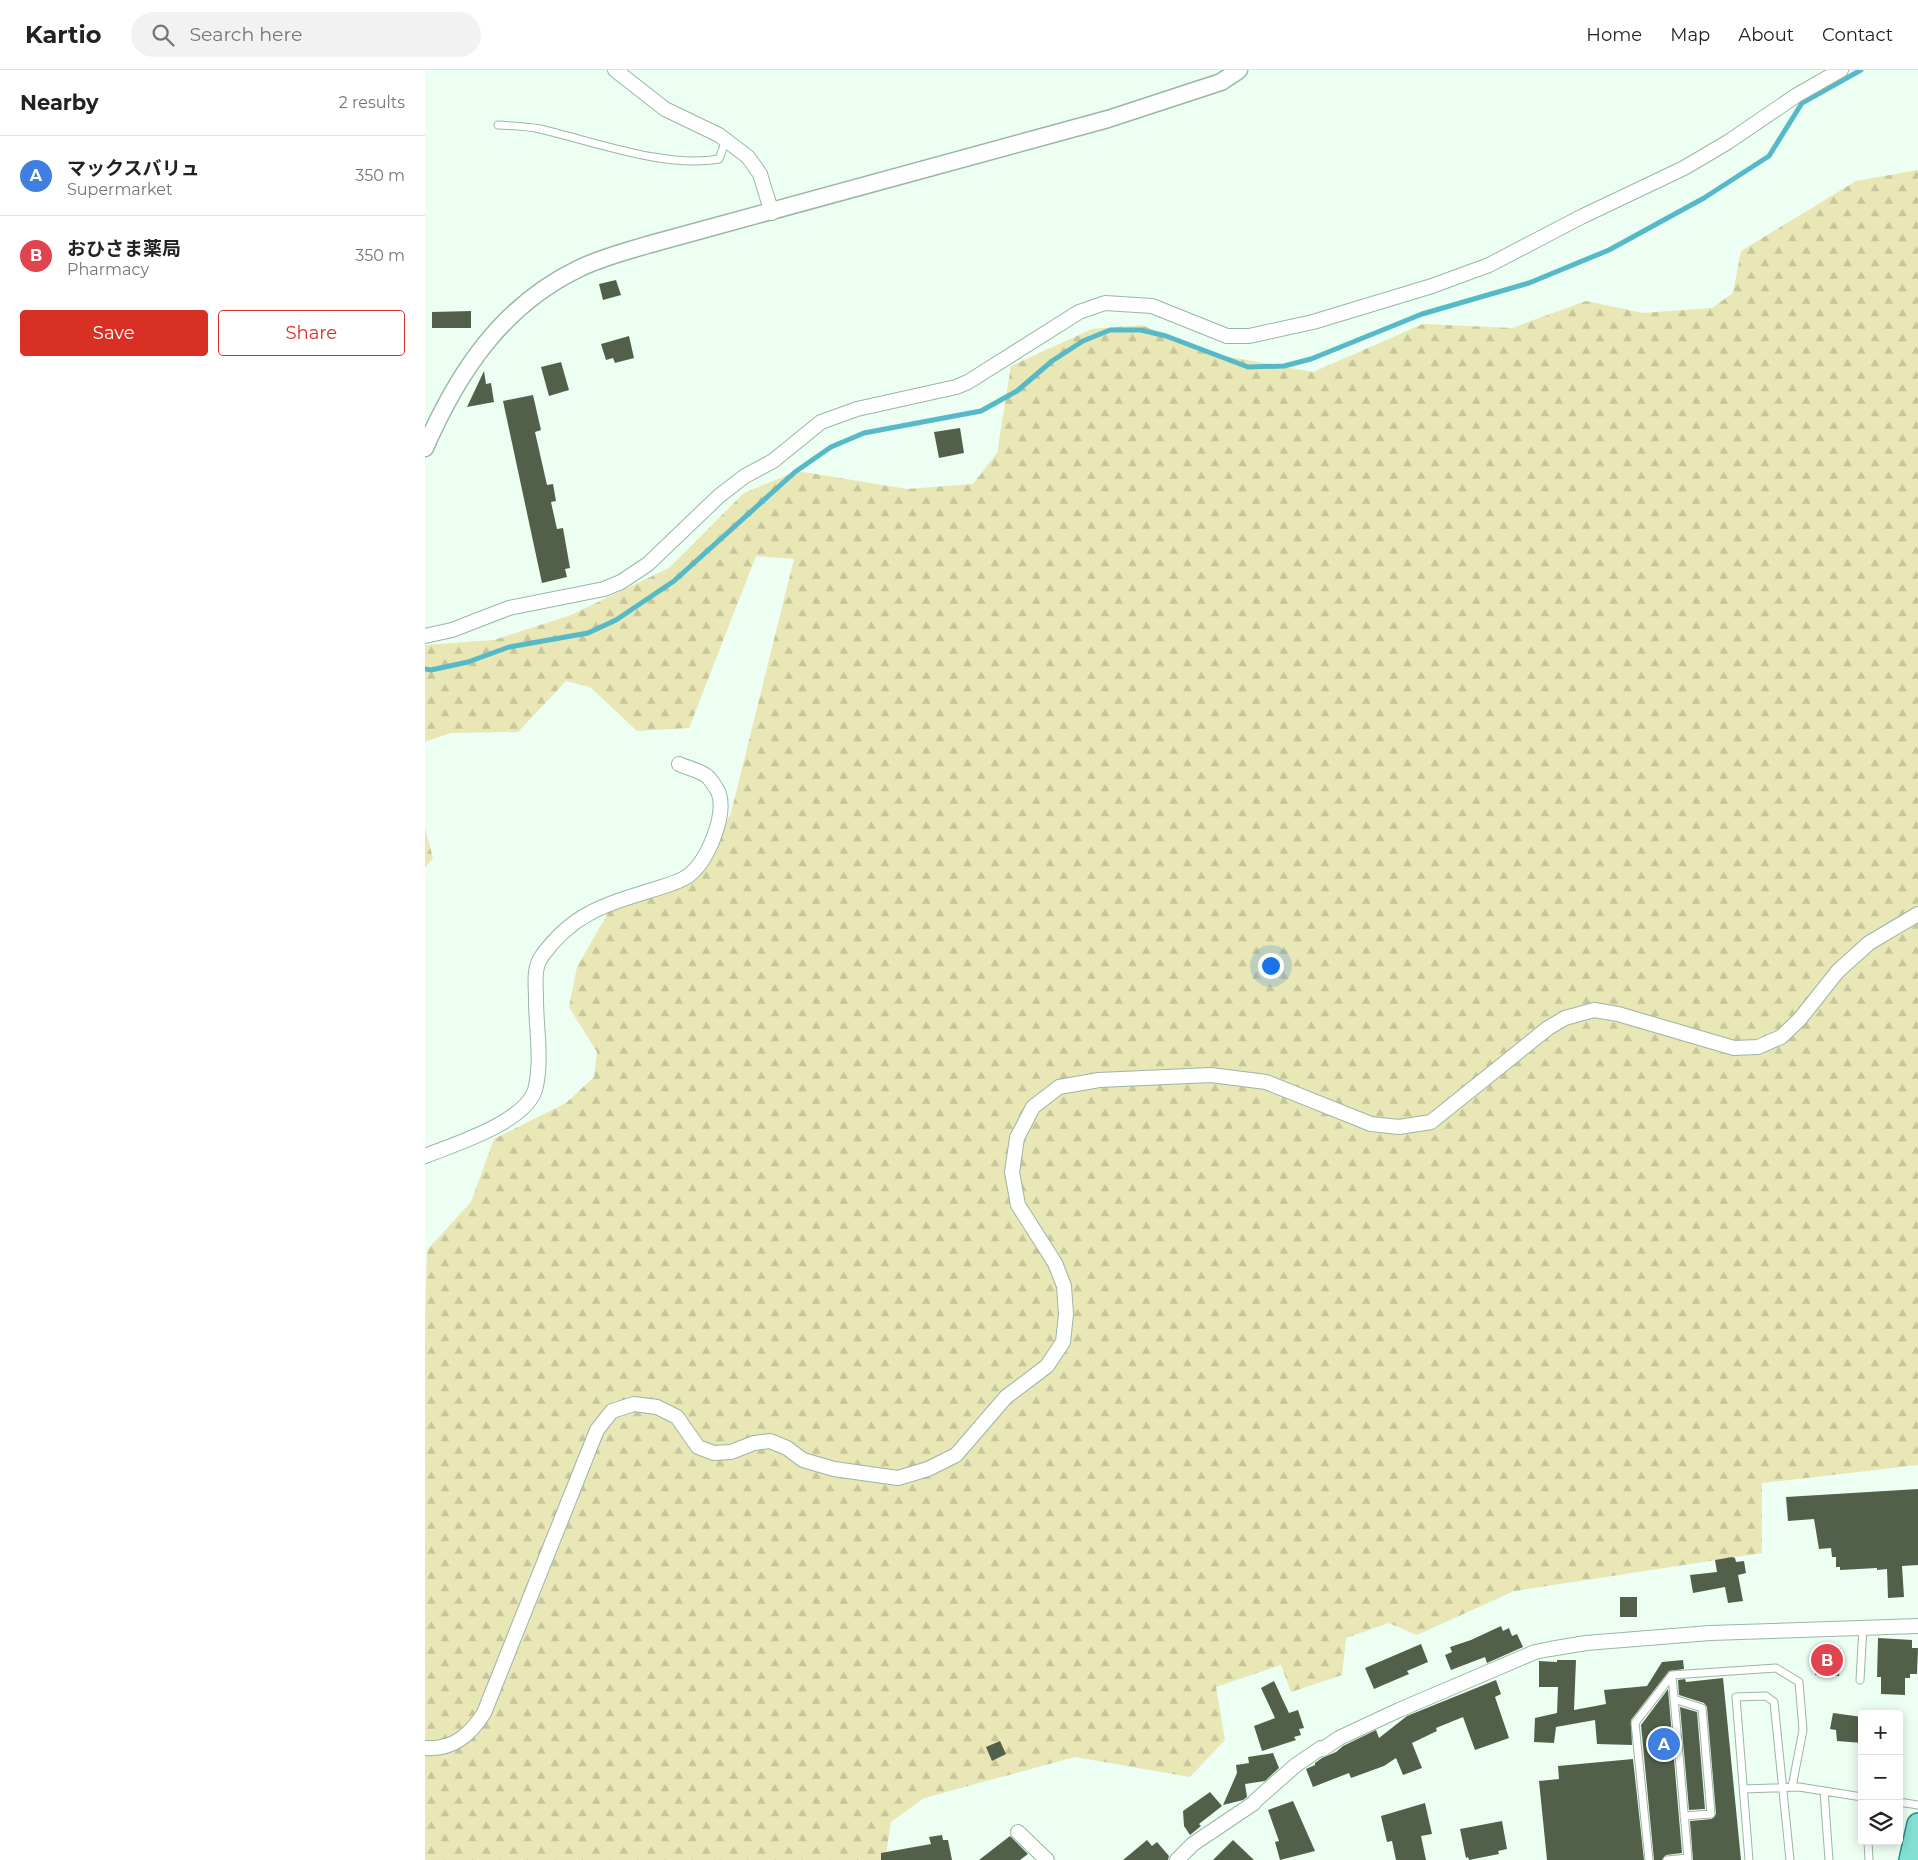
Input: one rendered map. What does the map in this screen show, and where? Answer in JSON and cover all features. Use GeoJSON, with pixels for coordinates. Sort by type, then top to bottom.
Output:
{"type":"FeatureCollection","features":[{"type":"Feature","properties":{"kind":"main road"},"geometry":{"type":"LineString","coordinates":[[1910,1860],[1918,1824]]}},
{"type":"Feature","properties":{"kind":"street"},"geometry":{"type":"LineString","coordinates":[[615,70],[665,109],[726,140],[748,157],[760,174],[772,213]]}},
{"type":"Feature","properties":{"kind":"street"},"geometry":{"type":"LineString","coordinates":[[425,448],[450,394],[465,369],[489,338],[512,315],[554,283],[578,269],[607,257],[1108,119],[1221,82],[1239,70]]}},
{"type":"Feature","properties":{"kind":"street"},"geometry":{"type":"LineString","coordinates":[[425,636],[452,630],[509,608],[604,589],[621,582],[648,564],[719,496],[745,476],[773,461],[821,422],[857,409],[956,387],[968,382],[1079,312],[1094,305],[1119,303],[1153,306],[1227,336],[1249,336],[1313,322],[1432,286],[1489,265],[1581,217],[1684,168],[1728,142],[1797,94],[1841,70]]}},
{"type":"Feature","properties":{"kind":"street"},"geometry":{"type":"LineString","coordinates":[[425,1156],[481,1133],[520,1113],[536,1088],[539,1044],[536,1023],[536,968],[541,957],[553,942],[583,915],[602,906],[688,876],[708,852],[719,815],[719,794],[708,777],[679,764]]}},
{"type":"Feature","properties":{"kind":"street"},"geometry":{"type":"LineString","coordinates":[[425,1748],[435,1749],[456,1743],[474,1729],[484,1713],[597,1430],[612,1412],[634,1404],[657,1407],[677,1417],[698,1447],[714,1453],[731,1452],[754,1443],[770,1441],[787,1448],[803,1460],[835,1469],[897,1478],[928,1469],[956,1455],[1006,1397],[1047,1366],[1063,1342],[1066,1314],[1064,1286],[1055,1263],[1018,1205],[1012,1172],[1017,1138],[1033,1107],[1059,1087],[1099,1080],[1211,1075],[1266,1082],[1371,1124],[1399,1127],[1431,1122],[1548,1028],[1565,1018],[1594,1010],[1618,1014],[1734,1048],[1758,1047],[1781,1037],[1799,1020],[1837,971],[1869,943],[1918,914]]}},
{"type":"Feature","properties":{"kind":"street"},"geometry":{"type":"LineString","coordinates":[[1177,1860],[1193,1844],[1254,1803],[1255,1800],[1296,1765],[1321,1748],[1323,1749],[1339,1738],[1399,1710],[1535,1652],[1587,1643],[1710,1633],[1918,1626]]}},
{"type":"Feature","properties":{"kind":"street"},"geometry":{"type":"LineString","coordinates":[[1018,1832],[1042,1859]]}},
{"type":"Feature","properties":{"kind":"lane"},"geometry":{"type":"LineString","coordinates":[[498,125],[538,129],[627,152],[700,162],[719,159],[726,140]]}},
{"type":"Feature","properties":{"kind":"lane"},"geometry":{"type":"LineString","coordinates":[[1860,1680],[1863,1627]]}},
{"type":"Feature","properties":{"kind":"lane"},"geometry":{"type":"LineString","coordinates":[[1649,1860],[1635,1722],[1672,1675],[1776,1668],[1799,1682],[1803,1730],[1792,1787]]}},
{"type":"Feature","properties":{"kind":"lane"},"geometry":{"type":"LineString","coordinates":[[1667,1860],[1688,1858],[1672,1675]]}},
{"type":"Feature","properties":{"kind":"lane"},"geometry":{"type":"LineString","coordinates":[[1749,1860],[1735,1697],[1766,1696],[1774,1702],[1791,1860]]}},
{"type":"Feature","properties":{"kind":"lane"},"geometry":{"type":"LineString","coordinates":[[1674,1699],[1703,1708],[1711,1814],[1684,1816]]}},
{"type":"Feature","properties":{"kind":"lane"},"geometry":{"type":"LineString","coordinates":[[1744,1789],[1792,1787],[1858,1796]]}},
{"type":"Feature","properties":{"kind":"lane"},"geometry":{"type":"LineString","coordinates":[[1825,1791],[1829,1860]]}},
{"type":"Feature","properties":{"kind":"lane"},"geometry":{"type":"LineString","coordinates":[[1903,1803],[1918,1805]]}},
{"type":"Feature","properties":{"kind":"lane"},"geometry":{"type":"LineString","coordinates":[[1867,1845],[1869,1860]]}},
{"type":"Feature","properties":{"kind":"green space"},"geometry":{"type":"Polygon","coordinates":[[[1918,170],[1918,1465],[1762,1483],[1762,1553],[1514,1591],[1417,1635],[1389,1623],[1346,1638],[1342,1675],[1291,1692],[1281,1665],[1216,1687],[1225,1740],[1190,1777],[1075,1757],[924,1798],[891,1822],[885,1860],[425,1860],[425,1320],[427,1250],[471,1202],[494,1139],[566,1103],[594,1077],[597,1052],[569,1007],[577,967],[619,894],[671,888],[703,866],[731,813],[794,559],[756,556],[689,728],[637,731],[590,687],[566,681],[518,732],[450,733],[425,742],[425,645],[494,640],[571,615],[669,568],[744,493],[797,471],[907,489],[973,484],[997,453],[1011,366],[1092,329],[1142,325],[1202,352],[1313,372],[1423,324],[1512,328],[1586,301],[1643,313],[1712,308],[1733,293],[1741,251],[1856,181],[1918,170]]]}},
{"type":"Feature","properties":{"kind":"green space"},"geometry":{"type":"Polygon","coordinates":[[[425,828],[433,858],[425,868],[425,828]]]}},
{"type":"Feature","properties":{"kind":"building"},"geometry":{"type":"Polygon","coordinates":[[[616,280],[621,295],[603,300],[599,284],[616,280]]]}},
{"type":"Feature","properties":{"kind":"building"},"geometry":{"type":"Polygon","coordinates":[[[471,311],[471,328],[432,328],[432,312],[471,311]]]}},
{"type":"Feature","properties":{"kind":"building"},"geometry":{"type":"Polygon","coordinates":[[[629,336],[634,358],[615,363],[613,358],[606,360],[601,344],[629,336]]]}},
{"type":"Feature","properties":{"kind":"building"},"geometry":{"type":"Polygon","coordinates":[[[561,362],[569,390],[549,396],[541,367],[561,362]]]}},
{"type":"Feature","properties":{"kind":"building"},"geometry":{"type":"Polygon","coordinates":[[[484,371],[486,384],[491,383],[494,402],[467,407],[484,371]]]}},
{"type":"Feature","properties":{"kind":"building"},"geometry":{"type":"Polygon","coordinates":[[[533,395],[541,430],[535,432],[547,485],[553,484],[556,501],[551,502],[557,529],[563,528],[570,568],[565,569],[567,577],[542,583],[503,401],[533,395]]]}},
{"type":"Feature","properties":{"kind":"building"},"geometry":{"type":"Polygon","coordinates":[[[960,428],[964,453],[939,458],[934,432],[960,428]]]}},
{"type":"Feature","properties":{"kind":"building"},"geometry":{"type":"Polygon","coordinates":[[[1918,1489],[1918,1565],[1902,1566],[1904,1597],[1888,1598],[1887,1569],[1840,1570],[1840,1567],[1836,1567],[1836,1557],[1832,1557],[1831,1548],[1819,1549],[1814,1519],[1788,1521],[1786,1497],[1918,1489]]]}},
{"type":"Feature","properties":{"kind":"building"},"geometry":{"type":"Polygon","coordinates":[[[1735,1558],[1736,1562],[1744,1561],[1746,1573],[1738,1575],[1743,1601],[1728,1603],[1725,1587],[1693,1593],[1690,1575],[1717,1572],[1715,1560],[1735,1558]]]}},
{"type":"Feature","properties":{"kind":"building"},"geometry":{"type":"Polygon","coordinates":[[[1620,1597],[1637,1597],[1637,1617],[1620,1617],[1620,1597]]]}},
{"type":"Feature","properties":{"kind":"building"},"geometry":{"type":"Polygon","coordinates":[[[1501,1626],[1503,1631],[1509,1628],[1512,1636],[1517,1634],[1523,1647],[1487,1663],[1485,1657],[1451,1670],[1445,1655],[1452,1652],[1450,1647],[1471,1640],[1501,1626]]]}},
{"type":"Feature","properties":{"kind":"building"},"geometry":{"type":"Polygon","coordinates":[[[1878,1638],[1912,1640],[1912,1648],[1918,1648],[1917,1674],[1910,1674],[1910,1678],[1905,1678],[1905,1695],[1881,1694],[1881,1677],[1877,1677],[1878,1638]]]}},
{"type":"Feature","properties":{"kind":"building"},"geometry":{"type":"Polygon","coordinates":[[[1421,1644],[1428,1662],[1407,1671],[1409,1674],[1374,1689],[1365,1668],[1421,1644]]]}},
{"type":"Feature","properties":{"kind":"building"},"geometry":{"type":"Polygon","coordinates":[[[1818,1647],[1841,1648],[1839,1676],[1815,1675],[1818,1647]]]}},
{"type":"Feature","properties":{"kind":"building"},"geometry":{"type":"Polygon","coordinates":[[[1557,1660],[1576,1660],[1574,1710],[1606,1704],[1604,1690],[1647,1686],[1662,1662],[1683,1660],[1684,1669],[1669,1671],[1631,1720],[1632,1745],[1597,1744],[1595,1720],[1556,1727],[1554,1743],[1534,1742],[1535,1718],[1557,1713],[1558,1687],[1539,1687],[1539,1661],[1557,1662],[1557,1660]]]}},
{"type":"Feature","properties":{"kind":"building"},"geometry":{"type":"Polygon","coordinates":[[[1723,1678],[1741,1860],[1693,1860],[1690,1821],[1712,1819],[1716,1814],[1707,1707],[1704,1703],[1679,1695],[1678,1680],[1685,1679],[1686,1682],[1723,1678]]]}},
{"type":"Feature","properties":{"kind":"building"},"geometry":{"type":"Polygon","coordinates":[[[1496,1680],[1501,1694],[1495,1697],[1509,1738],[1475,1750],[1463,1717],[1436,1728],[1437,1731],[1412,1743],[1422,1768],[1403,1775],[1396,1758],[1384,1766],[1351,1778],[1349,1773],[1313,1787],[1306,1769],[1315,1765],[1322,1758],[1376,1730],[1379,1738],[1407,1716],[1496,1680]]]}},
{"type":"Feature","properties":{"kind":"building"},"geometry":{"type":"Polygon","coordinates":[[[1274,1681],[1289,1713],[1298,1710],[1304,1728],[1299,1729],[1301,1735],[1294,1737],[1296,1740],[1262,1751],[1254,1726],[1275,1718],[1261,1688],[1274,1681]]]}},
{"type":"Feature","properties":{"kind":"building"},"geometry":{"type":"Polygon","coordinates":[[[1668,1689],[1682,1853],[1666,1855],[1662,1860],[1654,1860],[1641,1725],[1668,1689]]]}},
{"type":"Feature","properties":{"kind":"building"},"geometry":{"type":"Polygon","coordinates":[[[1680,1707],[1697,1712],[1705,1809],[1689,1810],[1680,1707]]]}},
{"type":"Feature","properties":{"kind":"building"},"geometry":{"type":"Polygon","coordinates":[[[1833,1713],[1858,1716],[1858,1743],[1837,1741],[1836,1730],[1830,1729],[1833,1713]]]}},
{"type":"Feature","properties":{"kind":"building"},"geometry":{"type":"Polygon","coordinates":[[[1000,1741],[1006,1754],[992,1761],[986,1747],[1000,1741]]]}},
{"type":"Feature","properties":{"kind":"building"},"geometry":{"type":"Polygon","coordinates":[[[1273,1753],[1279,1768],[1265,1781],[1245,1784],[1247,1797],[1243,1800],[1223,1805],[1237,1773],[1236,1765],[1249,1763],[1248,1757],[1273,1753]]]}},
{"type":"Feature","properties":{"kind":"building"},"geometry":{"type":"Polygon","coordinates":[[[1633,1759],[1644,1860],[1547,1860],[1539,1781],[1559,1779],[1558,1766],[1633,1759]]]}},
{"type":"Feature","properties":{"kind":"building"},"geometry":{"type":"Polygon","coordinates":[[[1210,1792],[1222,1806],[1199,1824],[1201,1826],[1190,1835],[1184,1826],[1183,1811],[1210,1792]]]}},
{"type":"Feature","properties":{"kind":"building"},"geometry":{"type":"Polygon","coordinates":[[[1293,1801],[1315,1851],[1280,1860],[1275,1842],[1279,1841],[1268,1810],[1293,1801]]]}},
{"type":"Feature","properties":{"kind":"building"},"geometry":{"type":"Polygon","coordinates":[[[1425,1803],[1432,1834],[1421,1836],[1426,1860],[1396,1860],[1392,1841],[1387,1842],[1381,1816],[1425,1803]]]}},
{"type":"Feature","properties":{"kind":"building"},"geometry":{"type":"Polygon","coordinates":[[[1502,1821],[1507,1849],[1498,1851],[1499,1854],[1469,1860],[1468,1857],[1466,1858],[1460,1829],[1502,1821]]]}},
{"type":"Feature","properties":{"kind":"building"},"geometry":{"type":"Polygon","coordinates":[[[942,1835],[943,1840],[948,1840],[952,1860],[881,1860],[881,1853],[931,1844],[929,1837],[942,1835]]]}},
{"type":"Feature","properties":{"kind":"building"},"geometry":{"type":"Polygon","coordinates":[[[1010,1836],[1028,1854],[1020,1860],[979,1860],[1010,1836]]]}},
{"type":"Feature","properties":{"kind":"building"},"geometry":{"type":"Polygon","coordinates":[[[1147,1840],[1152,1846],[1157,1842],[1169,1856],[1168,1860],[1123,1860],[1147,1840]]]}},
{"type":"Feature","properties":{"kind":"building"},"geometry":{"type":"Polygon","coordinates":[[[1233,1840],[1254,1860],[1213,1860],[1233,1840]]]}},
{"type":"Feature","properties":{"kind":"waterway"},"geometry":{"type":"LineString","coordinates":[[425,669],[431,670],[468,662],[509,647],[588,633],[616,620],[674,581],[795,472],[831,447],[864,433],[981,411],[1017,391],[1052,361],[1083,341],[1110,330],[1141,330],[1166,336],[1248,367],[1284,366],[1311,359],[1422,314],[1529,283],[1609,250],[1704,198],[1769,156],[1802,103],[1861,70]]}},
{"type":"Feature","properties":{"kind":"place","name":"おひさま薬局"},"geometry":{"type":"Point","coordinates":[1827,1660]}},
{"type":"Feature","properties":{"kind":"place","name":"マックスバリュ"},"geometry":{"type":"Point","coordinates":[1664,1744]}}]}
